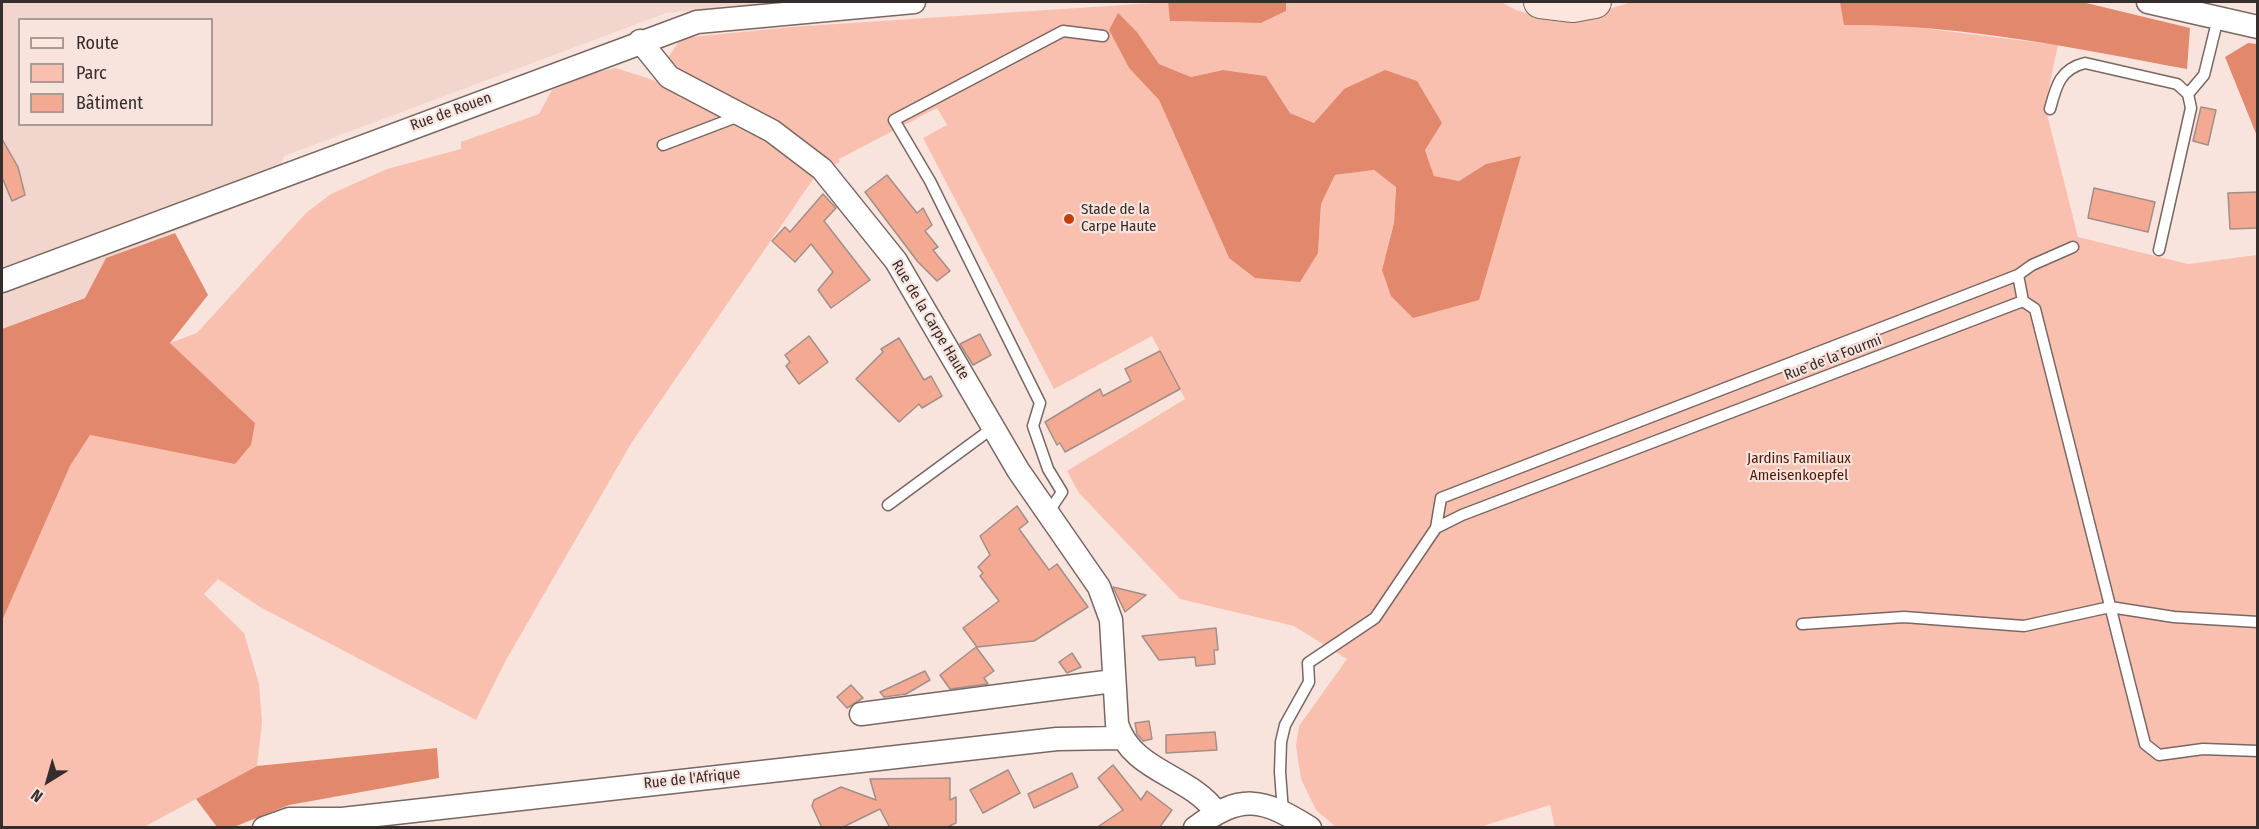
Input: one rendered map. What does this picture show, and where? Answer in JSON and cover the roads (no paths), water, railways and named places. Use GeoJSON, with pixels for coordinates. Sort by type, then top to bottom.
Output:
{"type":"FeatureCollection","features":[{"type":"Feature","properties":{"kind":"main road"},"geometry":{"type":"LineString","coordinates":[[1540,2],[1573,6],[1595,2]]}},
{"type":"Feature","properties":{"kind":"street","name":"Rue de Rouen"},"geometry":{"type":"LineString","coordinates":[[2,281],[640,41],[697,22],[914,2]]}},
{"type":"Feature","properties":{"kind":"street"},"geometry":{"type":"LineString","coordinates":[[2148,2],[2258,27]]}},
{"type":"Feature","properties":{"kind":"street","name":"Rue de la Carpe Haute"},"geometry":{"type":"LineString","coordinates":[[640,41],[669,77],[772,131],[822,169],[896,261],[994,427],[1048,513],[1099,587],[1111,620],[1113,681],[1117,724],[1121,738]]}},
{"type":"Feature","properties":{"kind":"street"},"geometry":{"type":"LineString","coordinates":[[861,714],[1113,681]]}},
{"type":"Feature","properties":{"kind":"street"},"geometry":{"type":"LineString","coordinates":[[1121,738],[1127,748],[1153,767],[1204,798],[1216,813]]}},
{"type":"Feature","properties":{"kind":"street","name":"Rue de l'Afrique"},"geometry":{"type":"LineString","coordinates":[[264,828],[288,819],[342,819],[1057,739],[1121,738]]}},
{"type":"Feature","properties":{"kind":"street"},"geometry":{"type":"LineString","coordinates":[[1195,828],[1234,803],[1248,803],[1283,812],[1310,828]]}},
{"type":"Feature","properties":{"kind":"lane"},"geometry":{"type":"LineString","coordinates":[[2188,94],[2204,75],[2218,18]]}},
{"type":"Feature","properties":{"kind":"lane"},"geometry":{"type":"LineString","coordinates":[[1048,513],[1062,492],[1048,468],[1034,426],[1040,403],[930,181],[894,120],[1064,31],[1103,36]]}},
{"type":"Feature","properties":{"kind":"lane"},"geometry":{"type":"LineString","coordinates":[[2050,109],[2058,82],[2064,73],[2073,66],[2085,63],[2178,84],[2188,94],[2191,108],[2159,250]]}},
{"type":"Feature","properties":{"kind":"lane"},"geometry":{"type":"LineString","coordinates":[[663,145],[742,115]]}},
{"type":"Feature","properties":{"kind":"lane"},"geometry":{"type":"LineString","coordinates":[[1436,528],[1441,498],[2018,275],[2032,265],[2073,247]]}},
{"type":"Feature","properties":{"kind":"lane"},"geometry":{"type":"LineString","coordinates":[[2018,275],[2023,301],[2035,309],[2145,744],[2158,755],[2203,749],[2258,751]]}},
{"type":"Feature","properties":{"kind":"lane","name":"Rue de la Fourmi"},"geometry":{"type":"LineString","coordinates":[[1283,812],[1280,772],[1281,742],[1285,725],[1309,682],[1308,663],[1375,618],[1436,528],[1462,515],[2023,301]]}},
{"type":"Feature","properties":{"kind":"lane"},"geometry":{"type":"LineString","coordinates":[[888,505],[994,427]]}},
{"type":"Feature","properties":{"kind":"lane"},"geometry":{"type":"LineString","coordinates":[[1802,624],[1904,617],[2024,626],[2110,608],[2174,617],[2258,622]]}},
{"type":"Feature","properties":{"kind":"place","name":"Stade de la Carpe Haute"},"geometry":{"type":"Point","coordinates":[1069,219]}},
{"type":"Feature","properties":{"kind":"park label","name":"Jardins Familiaux Ameisenkoepfel"},"geometry":{"type":"Point","coordinates":[1799,468]}}]}
